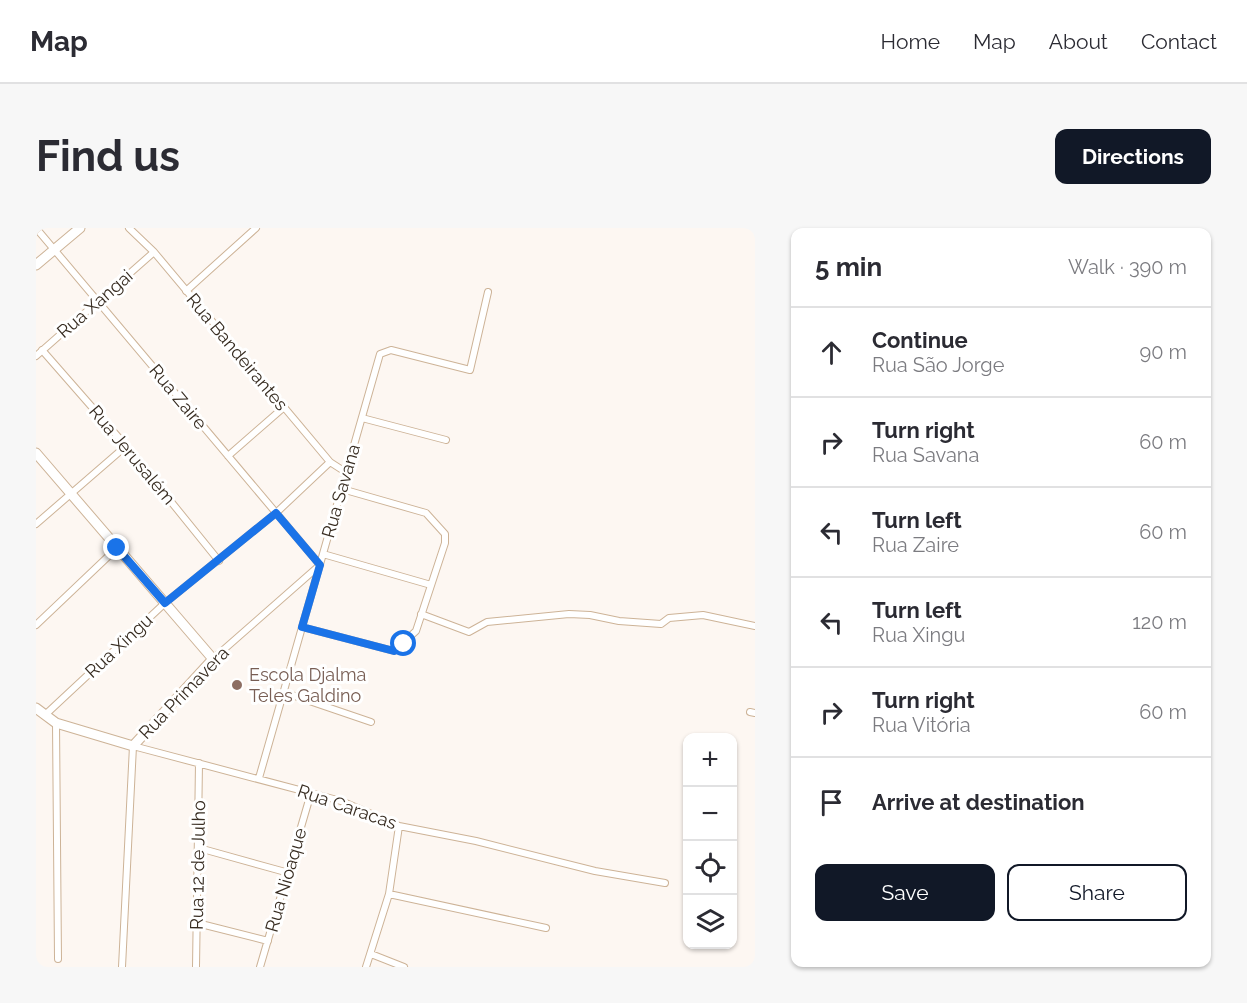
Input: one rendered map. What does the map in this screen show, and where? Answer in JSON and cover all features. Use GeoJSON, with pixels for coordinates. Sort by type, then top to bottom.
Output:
{"type":"FeatureCollection","features":[{"type":"Feature","properties":{"kind":"street","name":"Rua Zaire"},"geometry":{"type":"LineString","coordinates":[[36,228],[320,565]]}},
{"type":"Feature","properties":{"kind":"street"},"geometry":{"type":"LineString","coordinates":[[36,265],[80,228]]}},
{"type":"Feature","properties":{"kind":"street","name":"Rua Bandeirantes"},"geometry":{"type":"LineString","coordinates":[[129,228],[154,252],[330,462],[347,473]]}},
{"type":"Feature","properties":{"kind":"street"},"geometry":{"type":"LineString","coordinates":[[186,291],[256,228]]}},
{"type":"Feature","properties":{"kind":"street","name":"Rua Xangai"},"geometry":{"type":"LineString","coordinates":[[36,356],[154,252]]}},
{"type":"Feature","properties":{"kind":"street","name":"Rua Savana"},"geometry":{"type":"LineString","coordinates":[[259,778],[380,354],[391,350],[470,370],[488,292]]}},
{"type":"Feature","properties":{"kind":"street","name":"Rua Jerusalém"},"geometry":{"type":"LineString","coordinates":[[42,350],[126,446],[219,561]]}},
{"type":"Feature","properties":{"kind":"street"},"geometry":{"type":"LineString","coordinates":[[228,456],[283,408]]}},
{"type":"Feature","properties":{"kind":"street"},"geometry":{"type":"LineString","coordinates":[[362,418],[446,440]]}},
{"type":"Feature","properties":{"kind":"street"},"geometry":{"type":"LineString","coordinates":[[36,524],[126,446]]}},
{"type":"Feature","properties":{"kind":"street"},"geometry":{"type":"LineString","coordinates":[[36,453],[213,659]]}},
{"type":"Feature","properties":{"kind":"street","name":"Rua Xingu"},"geometry":{"type":"LineString","coordinates":[[45,715],[165,603],[276,513],[330,462]]}},
{"type":"Feature","properties":{"kind":"street"},"geometry":{"type":"LineString","coordinates":[[302,627],[394,651],[416,632],[446,538],[440,527],[422,511],[342,489]]}},
{"type":"Feature","properties":{"kind":"street"},"geometry":{"type":"LineString","coordinates":[[36,625],[117,548]]}},
{"type":"Feature","properties":{"kind":"street"},"geometry":{"type":"LineString","coordinates":[[323,554],[431,585]]}},
{"type":"Feature","properties":{"kind":"street","name":"Rua Primavera"},"geometry":{"type":"LineString","coordinates":[[122,967],[133,746],[213,659],[320,565]]}},
{"type":"Feature","properties":{"kind":"street"},"geometry":{"type":"LineString","coordinates":[[421,614],[469,632],[487,622],[569,614],[661,624],[669,618],[703,615],[755,626]]}},
{"type":"Feature","properties":{"kind":"street"},"geometry":{"type":"LineString","coordinates":[[283,692],[371,722]]}},
{"type":"Feature","properties":{"kind":"street","name":"Rua Caracas"},"geometry":{"type":"LineString","coordinates":[[36,708],[56,723],[133,746],[341,801],[399,826],[476,841],[595,871],[665,884]]}},
{"type":"Feature","properties":{"kind":"street"},"geometry":{"type":"LineString","coordinates":[[56,723],[58,959]]}},
{"type":"Feature","properties":{"kind":"street","name":"Rua 12 de Julho"},"geometry":{"type":"LineString","coordinates":[[196,967],[199,763]]}},
{"type":"Feature","properties":{"kind":"street","name":"Rua Nioaque"},"geometry":{"type":"LineString","coordinates":[[260,967],[311,793]]}},
{"type":"Feature","properties":{"kind":"street"},"geometry":{"type":"LineString","coordinates":[[366,967],[388,894],[399,826]]}},
{"type":"Feature","properties":{"kind":"street"},"geometry":{"type":"LineString","coordinates":[[199,848],[288,873]]}},
{"type":"Feature","properties":{"kind":"street"},"geometry":{"type":"LineString","coordinates":[[388,894],[546,928]]}},
{"type":"Feature","properties":{"kind":"street"},"geometry":{"type":"LineString","coordinates":[[197,923],[268,941]]}},
{"type":"Feature","properties":{"kind":"street"},"geometry":{"type":"LineString","coordinates":[[371,954],[404,967]]}},
{"type":"Feature","properties":{"kind":"place","name":"Escola Djalma Teles Galdino"},"geometry":{"type":"Point","coordinates":[237,685]}},
{"type":"Feature","properties":{"kind":"route"},"geometry":{"type":"LineString","coordinates":[[117,548],[165,603],[276,513],[320,565],[302,627],[394,651],[404,644]]}}]}
